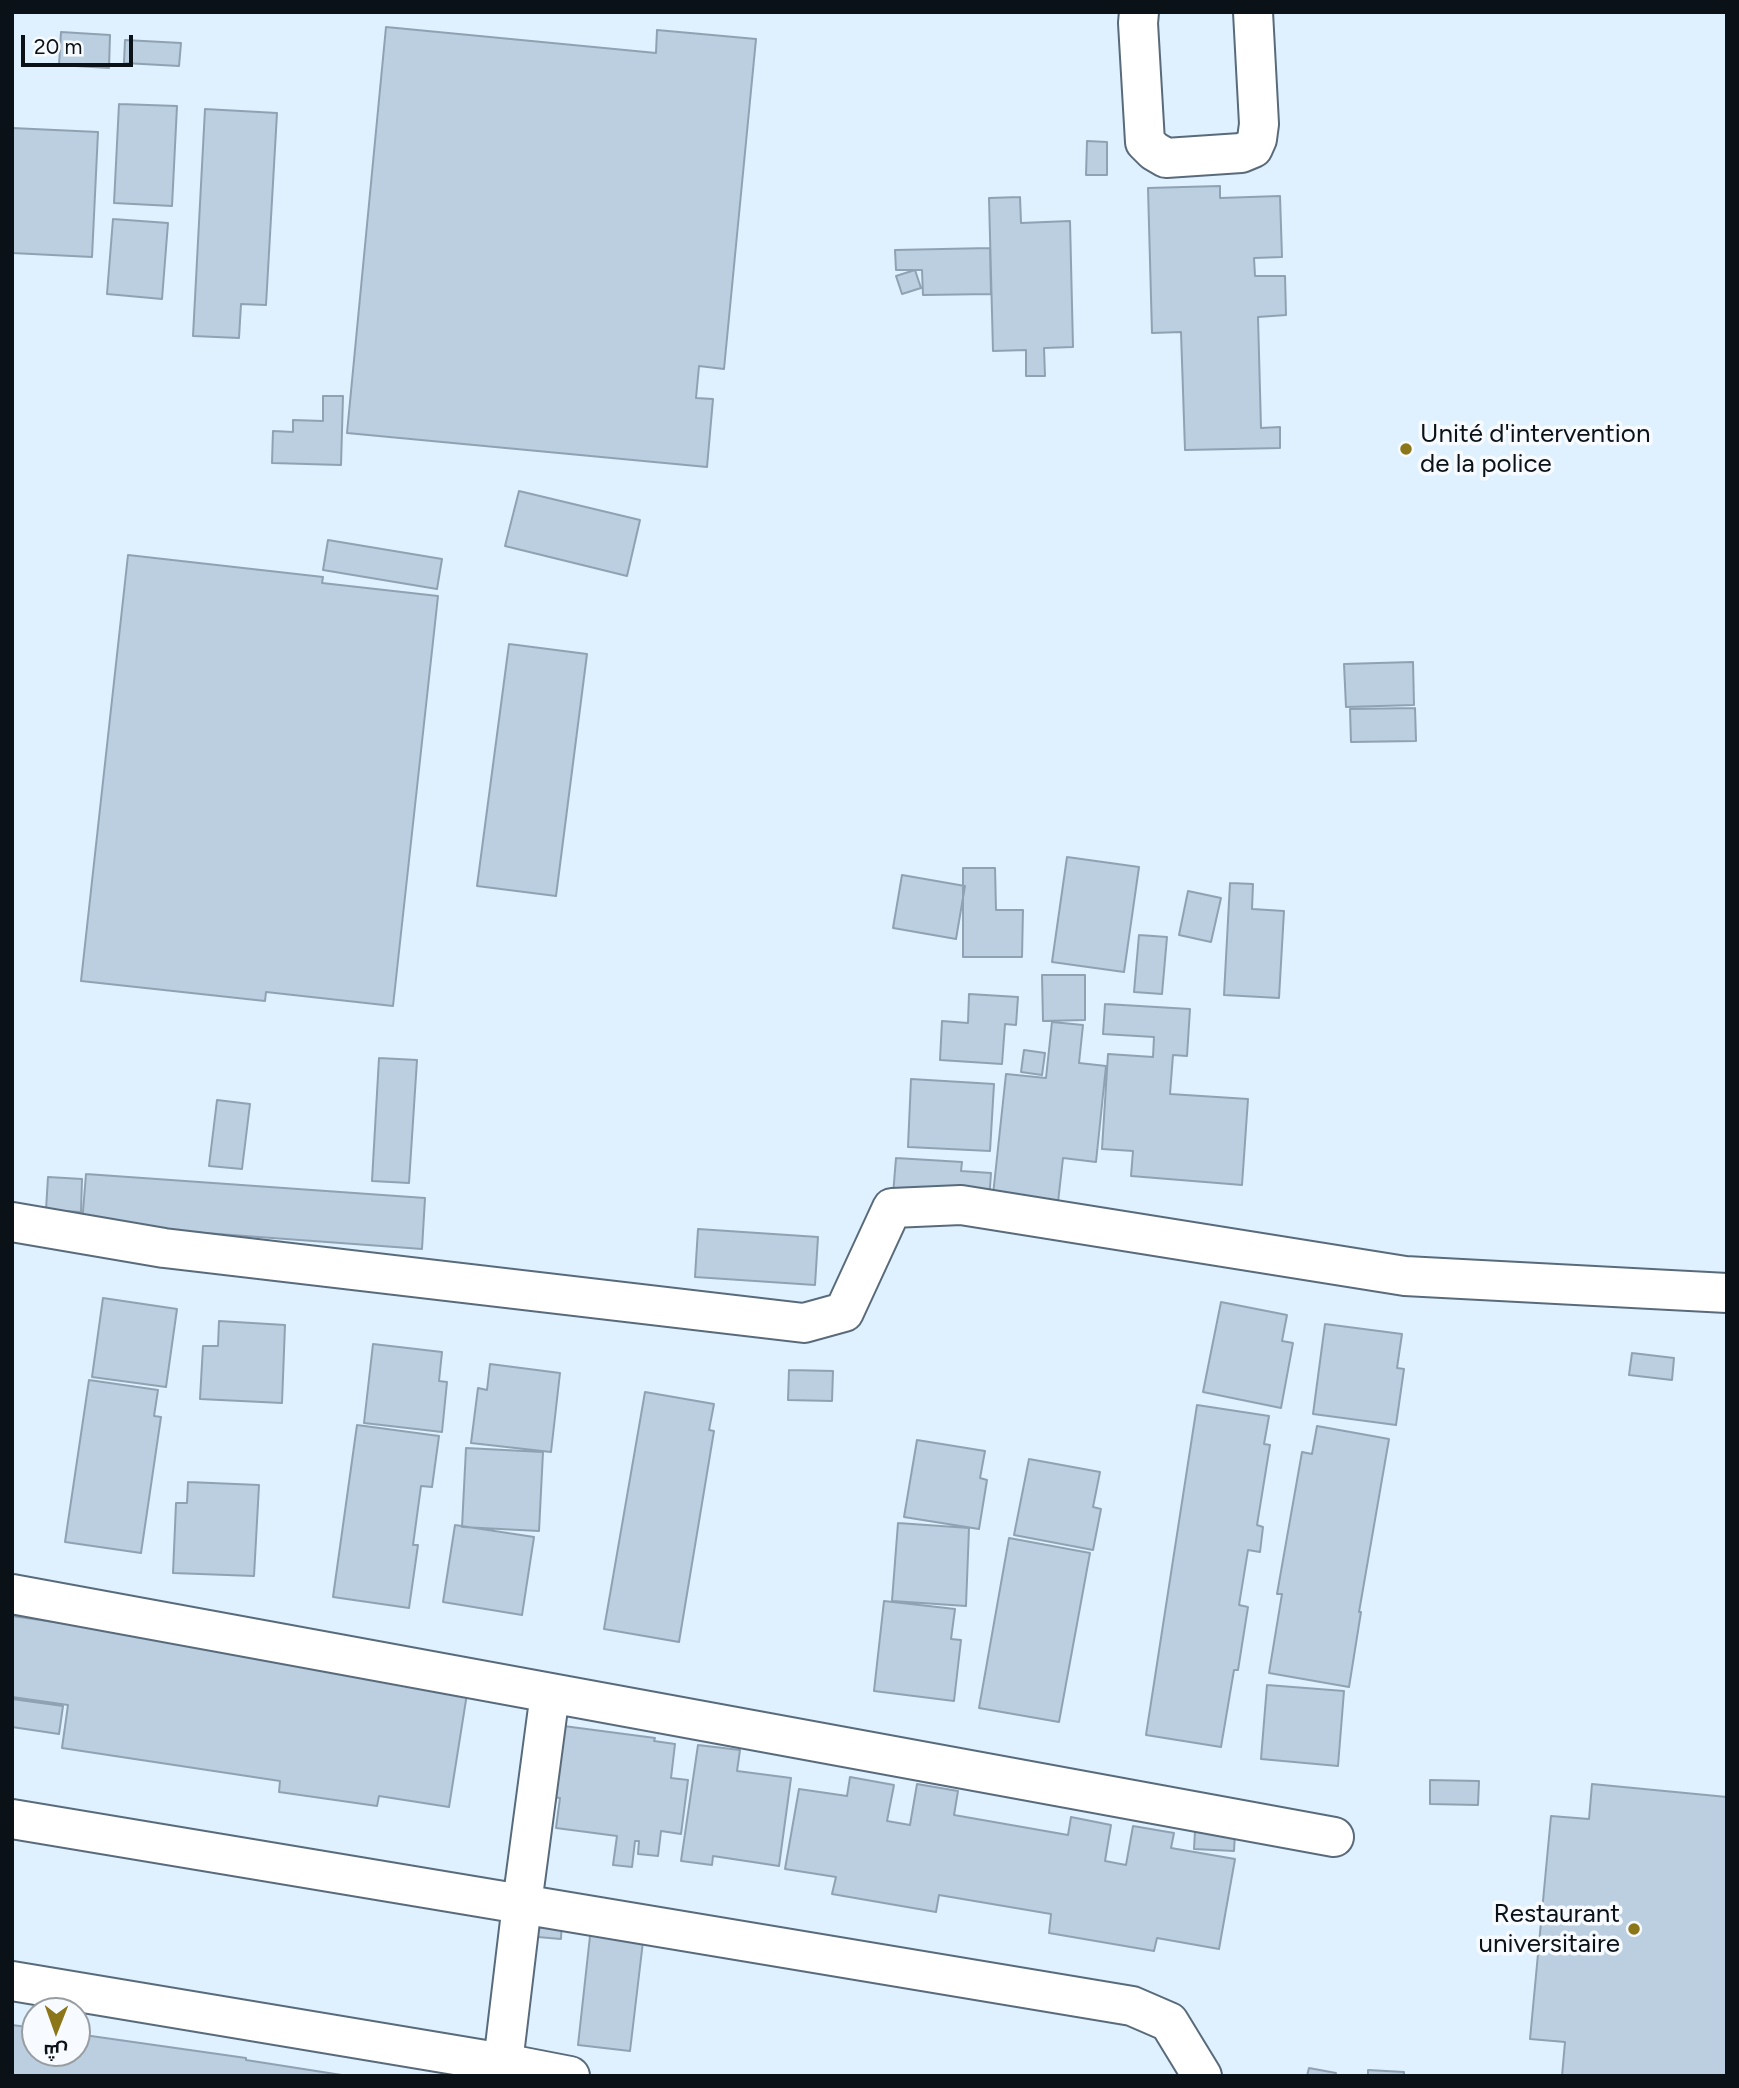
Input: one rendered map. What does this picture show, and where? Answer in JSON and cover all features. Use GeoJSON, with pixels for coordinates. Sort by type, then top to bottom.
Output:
{"type":"FeatureCollection","features":[{"type":"Feature","properties":{"kind":"street"},"geometry":{"type":"LineString","coordinates":[[1139,12],[1145,142],[1166,158],[1241,153],[1253,148],[1259,124],[1253,12]]}},
{"type":"Feature","properties":{"kind":"street"},"geometry":{"type":"LineString","coordinates":[[12,1222],[164,1248],[804,1323],[844,1312],[892,1208],[961,1205],[1405,1276],[1727,1293]]}},
{"type":"Feature","properties":{"kind":"street"},"geometry":{"type":"LineString","coordinates":[[12,1594],[1335,1837]]}},
{"type":"Feature","properties":{"kind":"street"},"geometry":{"type":"LineString","coordinates":[[502,2070],[550,1693]]}},
{"type":"Feature","properties":{"kind":"street"},"geometry":{"type":"LineString","coordinates":[[12,1819],[1132,2006],[1169,2022],[1202,2076]]}},
{"type":"Feature","properties":{"kind":"street"},"geometry":{"type":"LineString","coordinates":[[12,1981],[502,2070],[570,2076]]}},
{"type":"Feature","properties":{"kind":"building"},"geometry":{"type":"Polygon","coordinates":[[[386,27],[656,53],[657,30],[756,39],[724,369],[699,366],[696,398],[713,399],[707,467],[347,433],[386,27]]]}},
{"type":"Feature","properties":{"kind":"building"},"geometry":{"type":"Polygon","coordinates":[[[61,32],[110,35],[109,68],[59,65],[61,32]]]}},
{"type":"Feature","properties":{"kind":"building"},"geometry":{"type":"Polygon","coordinates":[[[125,40],[181,43],[179,66],[124,63],[125,40]]]}},
{"type":"Feature","properties":{"kind":"building"},"geometry":{"type":"Polygon","coordinates":[[[119,104],[177,106],[172,206],[114,203],[119,104]]]}},
{"type":"Feature","properties":{"kind":"building"},"geometry":{"type":"Polygon","coordinates":[[[205,109],[277,113],[266,305],[241,304],[239,338],[193,336],[205,109]]]}},
{"type":"Feature","properties":{"kind":"building"},"geometry":{"type":"Polygon","coordinates":[[[12,128],[98,132],[92,257],[12,253],[12,128]]]}},
{"type":"Feature","properties":{"kind":"building"},"geometry":{"type":"Polygon","coordinates":[[[1087,141],[1107,142],[1107,175],[1086,175],[1087,141]]]}},
{"type":"Feature","properties":{"kind":"building"},"geometry":{"type":"Polygon","coordinates":[[[1220,186],[1220,198],[1280,196],[1282,257],[1254,258],[1255,276],[1285,276],[1286,315],[1258,317],[1261,428],[1280,427],[1280,448],[1185,450],[1181,332],[1152,333],[1148,188],[1220,186]]]}},
{"type":"Feature","properties":{"kind":"building"},"geometry":{"type":"Polygon","coordinates":[[[1020,197],[1021,223],[1070,221],[1073,347],[1044,348],[1045,376],[1026,376],[1026,350],[993,351],[989,198],[1020,197]]]}},
{"type":"Feature","properties":{"kind":"building"},"geometry":{"type":"Polygon","coordinates":[[[113,219],[168,223],[162,299],[107,294],[113,219]]]}},
{"type":"Feature","properties":{"kind":"building"},"geometry":{"type":"Polygon","coordinates":[[[990,248],[991,294],[923,295],[922,270],[896,270],[895,250],[990,248]]]}},
{"type":"Feature","properties":{"kind":"building"},"geometry":{"type":"Polygon","coordinates":[[[915,270],[921,288],[902,294],[896,276],[915,270]]]}},
{"type":"Feature","properties":{"kind":"building"},"geometry":{"type":"Polygon","coordinates":[[[323,396],[343,396],[341,465],[272,463],[273,431],[293,432],[293,420],[323,421],[323,396]]]}},
{"type":"Feature","properties":{"kind":"building"},"geometry":{"type":"Polygon","coordinates":[[[519,491],[640,520],[627,576],[505,546],[519,491]]]}},
{"type":"Feature","properties":{"kind":"building"},"geometry":{"type":"Polygon","coordinates":[[[328,540],[442,559],[437,589],[323,570],[328,540]]]}},
{"type":"Feature","properties":{"kind":"building"},"geometry":{"type":"Polygon","coordinates":[[[128,555],[323,577],[322,583],[438,596],[393,1006],[266,992],[265,1001],[81,981],[128,555]]]}},
{"type":"Feature","properties":{"kind":"building"},"geometry":{"type":"Polygon","coordinates":[[[509,644],[587,654],[556,896],[477,886],[509,644]]]}},
{"type":"Feature","properties":{"kind":"building"},"geometry":{"type":"Polygon","coordinates":[[[1413,662],[1414,705],[1346,707],[1344,664],[1413,662]]]}},
{"type":"Feature","properties":{"kind":"building"},"geometry":{"type":"Polygon","coordinates":[[[1415,708],[1416,741],[1351,742],[1350,709],[1415,708]]]}},
{"type":"Feature","properties":{"kind":"building"},"geometry":{"type":"Polygon","coordinates":[[[1067,857],[1139,867],[1124,972],[1052,962],[1067,857]]]}},
{"type":"Feature","properties":{"kind":"building"},"geometry":{"type":"Polygon","coordinates":[[[963,868],[995,868],[996,910],[1023,910],[1022,957],[963,957],[963,868]]]}},
{"type":"Feature","properties":{"kind":"building"},"geometry":{"type":"Polygon","coordinates":[[[902,875],[965,886],[956,939],[893,928],[902,875]]]}},
{"type":"Feature","properties":{"kind":"building"},"geometry":{"type":"Polygon","coordinates":[[[1230,883],[1253,884],[1252,909],[1284,911],[1279,998],[1224,995],[1230,883]]]}},
{"type":"Feature","properties":{"kind":"building"},"geometry":{"type":"Polygon","coordinates":[[[1188,891],[1221,898],[1211,942],[1179,935],[1188,891]]]}},
{"type":"Feature","properties":{"kind":"building"},"geometry":{"type":"Polygon","coordinates":[[[1139,935],[1167,937],[1162,994],[1134,992],[1139,935]]]}},
{"type":"Feature","properties":{"kind":"building"},"geometry":{"type":"Polygon","coordinates":[[[1042,975],[1085,975],[1085,1020],[1043,1021],[1042,975]]]}},
{"type":"Feature","properties":{"kind":"building"},"geometry":{"type":"Polygon","coordinates":[[[969,994],[1018,997],[1016,1025],[1005,1024],[1002,1064],[940,1060],[942,1021],[968,1023],[969,994]]]}},
{"type":"Feature","properties":{"kind":"building"},"geometry":{"type":"Polygon","coordinates":[[[1105,1004],[1190,1009],[1187,1056],[1173,1055],[1170,1094],[1248,1099],[1242,1185],[1131,1176],[1133,1151],[1102,1149],[1108,1054],[1153,1057],[1154,1037],[1103,1034],[1105,1004]]]}},
{"type":"Feature","properties":{"kind":"building"},"geometry":{"type":"Polygon","coordinates":[[[1052,1022],[1083,1025],[1079,1063],[1106,1066],[1096,1162],[1063,1158],[1057,1211],[992,1204],[1006,1074],[1046,1078],[1052,1022]]]}},
{"type":"Feature","properties":{"kind":"building"},"geometry":{"type":"Polygon","coordinates":[[[1024,1050],[1045,1053],[1042,1075],[1021,1072],[1024,1050]]]}},
{"type":"Feature","properties":{"kind":"building"},"geometry":{"type":"Polygon","coordinates":[[[379,1058],[417,1060],[409,1183],[372,1181],[379,1058]]]}},
{"type":"Feature","properties":{"kind":"building"},"geometry":{"type":"Polygon","coordinates":[[[911,1079],[994,1084],[990,1151],[908,1147],[911,1079]]]}},
{"type":"Feature","properties":{"kind":"building"},"geometry":{"type":"Polygon","coordinates":[[[217,1100],[250,1104],[242,1169],[209,1166],[217,1100]]]}},
{"type":"Feature","properties":{"kind":"building"},"geometry":{"type":"Polygon","coordinates":[[[896,1158],[962,1162],[961,1171],[991,1173],[989,1201],[893,1195],[896,1158]]]}},
{"type":"Feature","properties":{"kind":"building"},"geometry":{"type":"Polygon","coordinates":[[[86,1174],[425,1198],[422,1249],[82,1224],[86,1174]]]}},
{"type":"Feature","properties":{"kind":"building"},"geometry":{"type":"Polygon","coordinates":[[[48,1177],[82,1179],[81,1212],[46,1210],[48,1177]]]}},
{"type":"Feature","properties":{"kind":"building"},"geometry":{"type":"Polygon","coordinates":[[[698,1229],[818,1237],[815,1285],[695,1277],[698,1229]]]}},
{"type":"Feature","properties":{"kind":"building"},"geometry":{"type":"Polygon","coordinates":[[[103,1298],[177,1309],[166,1387],[92,1377],[103,1298]]]}},
{"type":"Feature","properties":{"kind":"building"},"geometry":{"type":"Polygon","coordinates":[[[1221,1302],[1287,1315],[1282,1341],[1293,1343],[1281,1408],[1203,1392],[1221,1302]]]}},
{"type":"Feature","properties":{"kind":"building"},"geometry":{"type":"Polygon","coordinates":[[[219,1321],[285,1325],[282,1403],[200,1399],[203,1346],[218,1346],[219,1321]]]}},
{"type":"Feature","properties":{"kind":"building"},"geometry":{"type":"Polygon","coordinates":[[[1325,1324],[1402,1334],[1397,1368],[1404,1369],[1396,1425],[1313,1414],[1325,1324]]]}},
{"type":"Feature","properties":{"kind":"building"},"geometry":{"type":"Polygon","coordinates":[[[373,1344],[442,1352],[439,1381],[447,1382],[442,1432],[364,1423],[373,1344]]]}},
{"type":"Feature","properties":{"kind":"building"},"geometry":{"type":"Polygon","coordinates":[[[1632,1353],[1674,1358],[1672,1380],[1629,1375],[1632,1353]]]}},
{"type":"Feature","properties":{"kind":"building"},"geometry":{"type":"Polygon","coordinates":[[[490,1364],[560,1373],[551,1452],[471,1443],[478,1388],[487,1390],[490,1364]]]}},
{"type":"Feature","properties":{"kind":"building"},"geometry":{"type":"Polygon","coordinates":[[[789,1370],[833,1371],[832,1401],[788,1400],[789,1370]]]}},
{"type":"Feature","properties":{"kind":"building"},"geometry":{"type":"Polygon","coordinates":[[[89,1380],[158,1390],[154,1416],[161,1417],[141,1553],[65,1542],[89,1380]]]}},
{"type":"Feature","properties":{"kind":"building"},"geometry":{"type":"Polygon","coordinates":[[[645,1392],[714,1404],[709,1430],[714,1431],[679,1642],[604,1629],[645,1392]]]}},
{"type":"Feature","properties":{"kind":"building"},"geometry":{"type":"Polygon","coordinates":[[[1197,1405],[1269,1416],[1264,1444],[1270,1445],[1257,1525],[1263,1527],[1260,1552],[1248,1550],[1239,1605],[1248,1607],[1238,1670],[1234,1670],[1221,1747],[1146,1735],[1197,1405]]]}},
{"type":"Feature","properties":{"kind":"building"},"geometry":{"type":"Polygon","coordinates":[[[357,1425],[439,1436],[432,1487],[421,1486],[413,1545],[418,1545],[409,1608],[333,1597],[357,1425]]]}},
{"type":"Feature","properties":{"kind":"building"},"geometry":{"type":"Polygon","coordinates":[[[1317,1426],[1389,1439],[1349,1687],[1269,1673],[1282,1594],[1277,1594],[1302,1452],[1312,1454],[1317,1426]]]}},
{"type":"Feature","properties":{"kind":"building"},"geometry":{"type":"Polygon","coordinates":[[[917,1440],[985,1451],[980,1478],[987,1480],[979,1529],[904,1517],[917,1440]]]}},
{"type":"Feature","properties":{"kind":"building"},"geometry":{"type":"Polygon","coordinates":[[[466,1448],[543,1452],[539,1531],[462,1527],[466,1448]]]}},
{"type":"Feature","properties":{"kind":"building"},"geometry":{"type":"Polygon","coordinates":[[[1029,1459],[1100,1472],[1093,1507],[1101,1509],[1093,1550],[1014,1535],[1029,1459]]]}},
{"type":"Feature","properties":{"kind":"building"},"geometry":{"type":"Polygon","coordinates":[[[188,1482],[259,1485],[254,1576],[173,1573],[176,1503],[187,1503],[188,1482]]]}},
{"type":"Feature","properties":{"kind":"building"},"geometry":{"type":"Polygon","coordinates":[[[898,1523],[969,1528],[966,1606],[892,1601],[898,1523]]]}},
{"type":"Feature","properties":{"kind":"building"},"geometry":{"type":"Polygon","coordinates":[[[455,1525],[534,1537],[522,1615],[443,1602],[455,1525]]]}},
{"type":"Feature","properties":{"kind":"building"},"geometry":{"type":"Polygon","coordinates":[[[1009,1538],[1090,1553],[1059,1722],[979,1708],[1009,1538]]]}},
{"type":"Feature","properties":{"kind":"building"},"geometry":{"type":"Polygon","coordinates":[[[884,1601],[955,1609],[951,1639],[961,1640],[954,1701],[874,1691],[884,1601]]]}},
{"type":"Feature","properties":{"kind":"building"},"geometry":{"type":"Polygon","coordinates":[[[12,1616],[469,1681],[449,1807],[379,1796],[377,1806],[279,1792],[280,1781],[62,1748],[68,1705],[12,1697],[12,1616]]]}},
{"type":"Feature","properties":{"kind":"building"},"geometry":{"type":"Polygon","coordinates":[[[1267,1685],[1344,1691],[1338,1766],[1261,1759],[1267,1685]]]}},
{"type":"Feature","properties":{"kind":"building"},"geometry":{"type":"Polygon","coordinates":[[[12,1699],[63,1706],[59,1734],[12,1727],[12,1699]]]}},
{"type":"Feature","properties":{"kind":"building"},"geometry":{"type":"Polygon","coordinates":[[[556,1725],[655,1738],[654,1741],[675,1744],[671,1778],[688,1780],[681,1834],[661,1831],[658,1856],[638,1854],[639,1841],[635,1841],[632,1867],[613,1865],[617,1836],[556,1828],[560,1798],[546,1796],[556,1725]]]}},
{"type":"Feature","properties":{"kind":"building"},"geometry":{"type":"Polygon","coordinates":[[[698,1745],[740,1750],[737,1771],[791,1778],[779,1866],[713,1856],[712,1865],[681,1861],[698,1745]]]}},
{"type":"Feature","properties":{"kind":"building"},"geometry":{"type":"Polygon","coordinates":[[[850,1777],[894,1785],[887,1821],[910,1825],[917,1784],[958,1791],[954,1815],[1068,1835],[1071,1817],[1111,1825],[1105,1861],[1126,1865],[1133,1826],[1174,1833],[1171,1848],[1235,1859],[1219,1949],[1157,1938],[1154,1951],[1049,1933],[1051,1914],[939,1895],[936,1912],[832,1894],[836,1877],[785,1869],[799,1789],[847,1796],[850,1777]]]}},
{"type":"Feature","properties":{"kind":"building"},"geometry":{"type":"Polygon","coordinates":[[[1430,1780],[1479,1781],[1478,1805],[1430,1804],[1430,1780]]]}},
{"type":"Feature","properties":{"kind":"building","name":"Restaurant universitaire"},"geometry":{"type":"Polygon","coordinates":[[[1592,1784],[1727,1797],[1727,2076],[1562,2076],[1565,2042],[1530,2039],[1551,1816],[1589,1819],[1592,1784]]]}},
{"type":"Feature","properties":{"kind":"building"},"geometry":{"type":"Polygon","coordinates":[[[1195,1831],[1235,1833],[1234,1851],[1194,1849],[1195,1831]]]}},
{"type":"Feature","properties":{"kind":"building"},"geometry":{"type":"Polygon","coordinates":[[[528,1914],[562,1917],[561,1939],[526,1936],[528,1914]]]}},
{"type":"Feature","properties":{"kind":"building"},"geometry":{"type":"Polygon","coordinates":[[[591,1927],[644,1933],[630,2051],[578,2045],[591,1927]]]}},
{"type":"Feature","properties":{"kind":"building"},"geometry":{"type":"Polygon","coordinates":[[[12,2025],[21,2026],[21,2067],[91,2067],[91,2036],[348,2076],[12,2076],[12,2025]]]}},
{"type":"Feature","properties":{"kind":"building"},"geometry":{"type":"Polygon","coordinates":[[[1309,2068],[1336,2073],[1335,2076],[1307,2076],[1309,2068]]]}},
{"type":"Feature","properties":{"kind":"building"},"geometry":{"type":"Polygon","coordinates":[[[1368,2070],[1404,2072],[1404,2076],[1368,2076],[1368,2070]]]}},
{"type":"Feature","properties":{"kind":"place","name":"Unité d'intervention de la police"},"geometry":{"type":"Point","coordinates":[1406,449]}},
{"type":"Feature","properties":{"kind":"place","name":"Restaurant universitaire"},"geometry":{"type":"Point","coordinates":[1634,1929]}}]}
